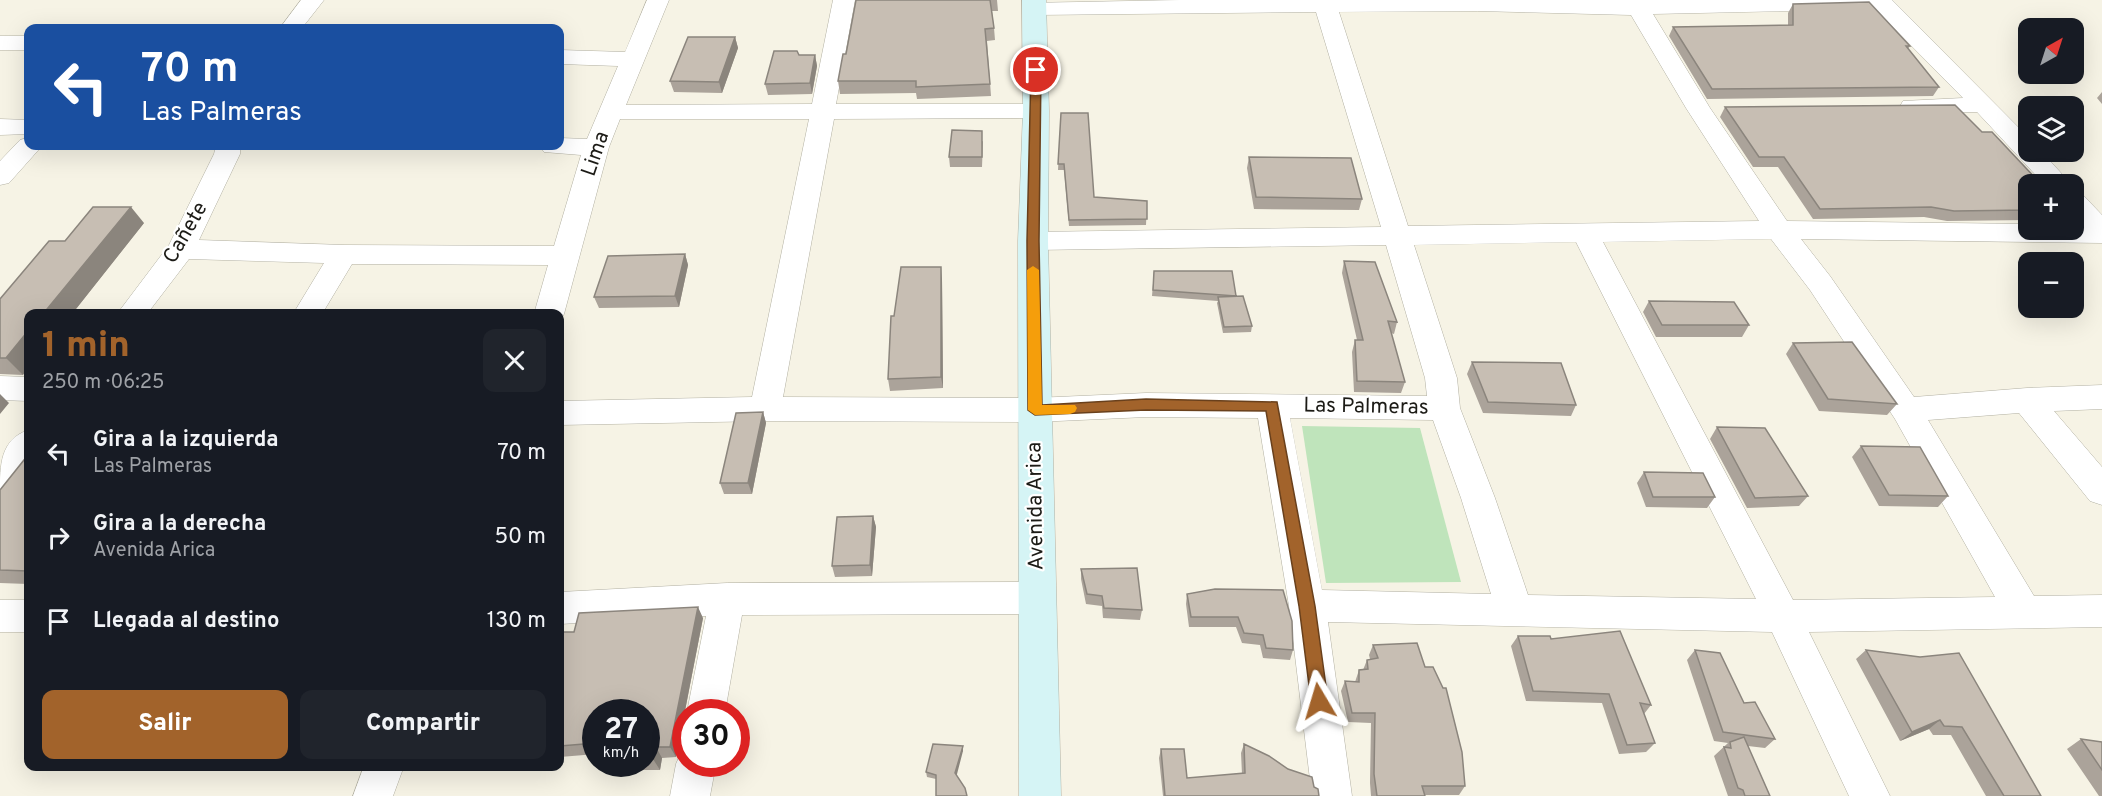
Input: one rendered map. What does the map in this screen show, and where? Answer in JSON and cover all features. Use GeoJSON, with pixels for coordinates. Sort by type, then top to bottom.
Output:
{"type":"FeatureCollection","features":[{"type":"Feature","properties":{"kind":"street"},"geometry":{"type":"LineString","coordinates":[[294,24],[312,0]]}},
{"type":"Feature","properties":{"kind":"street","name":"Lima"},"geometry":{"type":"LineString","coordinates":[[550,309],[596,147],[658,0]]}},
{"type":"Feature","properties":{"kind":"street"},"geometry":{"type":"LineString","coordinates":[[765,409],[844,0]]}},
{"type":"Feature","properties":{"kind":"street"},"geometry":{"type":"LineString","coordinates":[[1034,4],[1477,2],[1635,4],[1881,1],[2049,174]]}},
{"type":"Feature","properties":{"kind":"street"},"geometry":{"type":"LineString","coordinates":[[1323,3],[1332,22],[1441,378],[1444,408],[1478,498],[1515,611]]}},
{"type":"Feature","properties":{"kind":"street","name":"Avenida Arica"},"geometry":{"type":"LineString","coordinates":[[1034,4],[1036,111],[1033,241],[1040,796]]}},
{"type":"Feature","properties":{"kind":"street"},"geometry":{"type":"LineString","coordinates":[[1635,4],[1710,108],[1779,230],[1820,283],[1906,410],[2024,613]]}},
{"type":"Feature","properties":{"kind":"street"},"geometry":{"type":"LineString","coordinates":[[0,43],[24,43]]}},
{"type":"Feature","properties":{"kind":"street"},"geometry":{"type":"LineString","coordinates":[[564,57],[633,59]]}},
{"type":"Feature","properties":{"kind":"street"},"geometry":{"type":"LineString","coordinates":[[1889,106],[1984,105]]}},
{"type":"Feature","properties":{"kind":"street"},"geometry":{"type":"LineString","coordinates":[[611,112],[1036,111]]}},
{"type":"Feature","properties":{"kind":"street"},"geometry":{"type":"LineString","coordinates":[[0,127],[24,127]]}},
{"type":"Feature","properties":{"kind":"street"},"geometry":{"type":"LineString","coordinates":[[564,146],[596,147]]}},
{"type":"Feature","properties":{"kind":"street"},"geometry":{"type":"LineString","coordinates":[[0,177],[25,150]]}},
{"type":"Feature","properties":{"kind":"street","name":"Cañete"},"geometry":{"type":"LineString","coordinates":[[134,309],[181,249],[228,150]]}},
{"type":"Feature","properties":{"kind":"street"},"geometry":{"type":"LineString","coordinates":[[2084,213],[2102,233]]}},
{"type":"Feature","properties":{"kind":"street"},"geometry":{"type":"LineString","coordinates":[[1033,241],[1586,235],[1779,230],[2102,233]]}},
{"type":"Feature","properties":{"kind":"street"},"geometry":{"type":"LineString","coordinates":[[1586,235],[1783,616],[1870,796]]}},
{"type":"Feature","properties":{"kind":"street"},"geometry":{"type":"LineString","coordinates":[[181,249],[344,254],[564,256]]}},
{"type":"Feature","properties":{"kind":"street"},"geometry":{"type":"LineString","coordinates":[[310,309],[344,254]]}},
{"type":"Feature","properties":{"kind":"street"},"geometry":{"type":"LineString","coordinates":[[0,388],[24,389]]}},
{"type":"Feature","properties":{"kind":"street"},"geometry":{"type":"LineString","coordinates":[[1906,410],[2027,400],[2102,397]]}},
{"type":"Feature","properties":{"kind":"street"},"geometry":{"type":"LineString","coordinates":[[2027,400],[2102,491]]}},
{"type":"Feature","properties":{"kind":"street","name":"Las Palmeras"},"geometry":{"type":"LineString","coordinates":[[564,413],[765,409],[1035,410],[1146,405],[1444,408]]}},
{"type":"Feature","properties":{"kind":"street"},"geometry":{"type":"LineString","coordinates":[[1272,406],[1307,606],[1332,796]]}},
{"type":"Feature","properties":{"kind":"street"},"geometry":{"type":"LineString","coordinates":[[0,479],[24,448]]}},
{"type":"Feature","properties":{"kind":"street"},"geometry":{"type":"LineString","coordinates":[[564,608],[727,598],[1037,598]]}},
{"type":"Feature","properties":{"kind":"street"},"geometry":{"type":"LineString","coordinates":[[708,699],[727,598]]}},
{"type":"Feature","properties":{"kind":"street"},"geometry":{"type":"LineString","coordinates":[[1307,606],[1783,616],[2102,611]]}},
{"type":"Feature","properties":{"kind":"street"},"geometry":{"type":"LineString","coordinates":[[0,616],[24,616]]}},
{"type":"Feature","properties":{"kind":"street"},"geometry":{"type":"LineString","coordinates":[[373,796],[382,771]]}},
{"type":"Feature","properties":{"kind":"street"},"geometry":{"type":"LineString","coordinates":[[690,796],[694,777]]}},
{"type":"Feature","properties":{"kind":"green space"},"geometry":{"type":"Polygon","coordinates":[[[1302,426],[1420,428],[1461,582],[1326,583],[1302,426]]]}},
{"type":"Feature","properties":{"kind":"building"},"geometry":{"type":"Polygon","coordinates":[[[856,0],[990,0],[994,28],[985,29],[990,84],[916,87],[916,81],[838,81],[843,54],[846,54],[856,0]]]}},
{"type":"Feature","properties":{"kind":"building"},"geometry":{"type":"Polygon","coordinates":[[[1869,2],[1910,46],[1906,46],[1939,87],[1712,89],[1673,27],[1793,25],[1793,4],[1869,2]]]}},
{"type":"Feature","properties":{"kind":"building"},"geometry":{"type":"Polygon","coordinates":[[[688,37],[735,37],[719,82],[670,81],[688,37]]]}},
{"type":"Feature","properties":{"kind":"building"},"geometry":{"type":"Polygon","coordinates":[[[774,51],[797,51],[799,55],[815,55],[810,83],[765,84],[774,51]]]}},
{"type":"Feature","properties":{"kind":"building"},"geometry":{"type":"Polygon","coordinates":[[[1955,105],[1982,132],[1992,132],[2032,174],[2018,174],[2018,210],[1954,211],[1931,207],[1820,209],[1784,157],[1759,157],[1725,107],[1955,105]]]}},
{"type":"Feature","properties":{"kind":"building"},"geometry":{"type":"Polygon","coordinates":[[[1061,113],[1088,113],[1094,197],[1147,201],[1147,219],[1069,220],[1064,164],[1058,164],[1061,113]]]}},
{"type":"Feature","properties":{"kind":"building"},"geometry":{"type":"Polygon","coordinates":[[[952,130],[982,131],[982,157],[949,157],[952,130]]]}},
{"type":"Feature","properties":{"kind":"building"},"geometry":{"type":"Polygon","coordinates":[[[1249,157],[1351,158],[1362,199],[1256,197],[1249,157]]]}},
{"type":"Feature","properties":{"kind":"building"},"geometry":{"type":"Polygon","coordinates":[[[93,207],[131,207],[47,309],[24,309],[24,336],[6,358],[0,358],[0,299],[49,241],[65,241],[93,207]]]}},
{"type":"Feature","properties":{"kind":"building"},"geometry":{"type":"Polygon","coordinates":[[[685,254],[675,296],[594,297],[608,256],[685,254]]]}},
{"type":"Feature","properties":{"kind":"building"},"geometry":{"type":"Polygon","coordinates":[[[1344,261],[1375,262],[1397,322],[1388,321],[1405,382],[1357,381],[1355,340],[1363,340],[1344,261]]]}},
{"type":"Feature","properties":{"kind":"building"},"geometry":{"type":"Polygon","coordinates":[[[901,267],[941,267],[941,377],[888,379],[891,316],[894,316],[901,267]]]}},
{"type":"Feature","properties":{"kind":"building"},"geometry":{"type":"Polygon","coordinates":[[[1154,271],[1232,271],[1236,296],[1153,290],[1154,271]]]}},
{"type":"Feature","properties":{"kind":"building"},"geometry":{"type":"Polygon","coordinates":[[[1243,296],[1252,326],[1224,327],[1218,297],[1243,296]]]}},
{"type":"Feature","properties":{"kind":"building"},"geometry":{"type":"Polygon","coordinates":[[[1649,301],[1734,302],[1749,325],[1662,325],[1649,301]]]}},
{"type":"Feature","properties":{"kind":"building"},"geometry":{"type":"Polygon","coordinates":[[[1852,342],[1897,404],[1828,399],[1793,343],[1852,342]]]}},
{"type":"Feature","properties":{"kind":"building"},"geometry":{"type":"Polygon","coordinates":[[[1472,362],[1561,363],[1576,405],[1488,402],[1472,362]]]}},
{"type":"Feature","properties":{"kind":"building"},"geometry":{"type":"Polygon","coordinates":[[[763,412],[748,483],[720,483],[736,413],[763,412]]]}},
{"type":"Feature","properties":{"kind":"building"},"geometry":{"type":"Polygon","coordinates":[[[1717,427],[1765,428],[1808,496],[1755,498],[1717,427]]]}},
{"type":"Feature","properties":{"kind":"building"},"geometry":{"type":"Polygon","coordinates":[[[1861,446],[1920,447],[1948,496],[1889,495],[1861,446]]]}},
{"type":"Feature","properties":{"kind":"building"},"geometry":{"type":"Polygon","coordinates":[[[24,460],[24,571],[0,570],[0,490],[24,460]]]}},
{"type":"Feature","properties":{"kind":"building"},"geometry":{"type":"Polygon","coordinates":[[[1644,472],[1703,473],[1715,497],[1653,497],[1644,472]]]}},
{"type":"Feature","properties":{"kind":"building"},"geometry":{"type":"Polygon","coordinates":[[[873,516],[870,565],[832,566],[837,517],[873,516]]]}},
{"type":"Feature","properties":{"kind":"building"},"geometry":{"type":"Polygon","coordinates":[[[1137,568],[1142,610],[1104,608],[1102,596],[1087,594],[1081,569],[1137,568]]]}},
{"type":"Feature","properties":{"kind":"building"},"geometry":{"type":"Polygon","coordinates":[[[1215,589],[1283,590],[1292,621],[1293,650],[1266,648],[1263,635],[1244,633],[1238,617],[1191,617],[1187,594],[1215,589]]]}},
{"type":"Feature","properties":{"kind":"building"},"geometry":{"type":"Polygon","coordinates":[[[698,607],[680,699],[672,699],[670,747],[660,747],[660,699],[582,699],[582,744],[564,746],[564,632],[574,632],[579,613],[698,607]]]}},
{"type":"Feature","properties":{"kind":"building"},"geometry":{"type":"Polygon","coordinates":[[[1620,631],[1651,705],[1640,703],[1655,743],[1627,745],[1609,694],[1533,691],[1518,636],[1550,636],[1551,639],[1620,631]]]}},
{"type":"Feature","properties":{"kind":"building"},"geometry":{"type":"Polygon","coordinates":[[[1417,643],[1425,667],[1433,667],[1443,688],[1446,688],[1462,752],[1465,786],[1422,786],[1425,796],[1377,796],[1374,774],[1375,713],[1352,713],[1345,681],[1359,682],[1359,670],[1368,669],[1367,660],[1378,658],[1373,645],[1417,643]]]}},
{"type":"Feature","properties":{"kind":"building"},"geometry":{"type":"Polygon","coordinates":[[[1695,650],[1720,653],[1744,703],[1755,702],[1775,739],[1723,732],[1695,650]]]}},
{"type":"Feature","properties":{"kind":"building"},"geometry":{"type":"Polygon","coordinates":[[[1866,650],[1920,657],[1959,653],[2041,796],[2004,796],[1962,727],[1944,726],[1940,720],[1912,732],[1866,650]]]}},
{"type":"Feature","properties":{"kind":"building"},"geometry":{"type":"Polygon","coordinates":[[[1744,737],[1770,796],[1745,796],[1743,790],[1738,788],[1724,747],[1731,748],[1730,742],[1744,737]]]}},
{"type":"Feature","properties":{"kind":"building"},"geometry":{"type":"Polygon","coordinates":[[[2081,739],[2102,742],[2102,770],[2081,739]]]}},
{"type":"Feature","properties":{"kind":"building"},"geometry":{"type":"Polygon","coordinates":[[[933,744],[963,746],[955,773],[965,788],[967,796],[936,796],[936,775],[926,772],[933,744]]]}},
{"type":"Feature","properties":{"kind":"building"},"geometry":{"type":"Polygon","coordinates":[[[1244,744],[1269,756],[1288,769],[1312,777],[1319,796],[1165,796],[1161,749],[1184,749],[1187,778],[1245,773],[1244,744]]]}},
{"type":"Feature","properties":{"kind":"slow traffic"},"geometry":{"type":"LineString","coordinates":[[1033,270],[1035,410],[1070,408]]}},
{"type":"Feature","properties":{"kind":"route"},"geometry":{"type":"LineString","coordinates":[[1036,70],[1033,241],[1035,410],[1146,405],[1272,406],[1307,606],[1319,701]]}}]}
